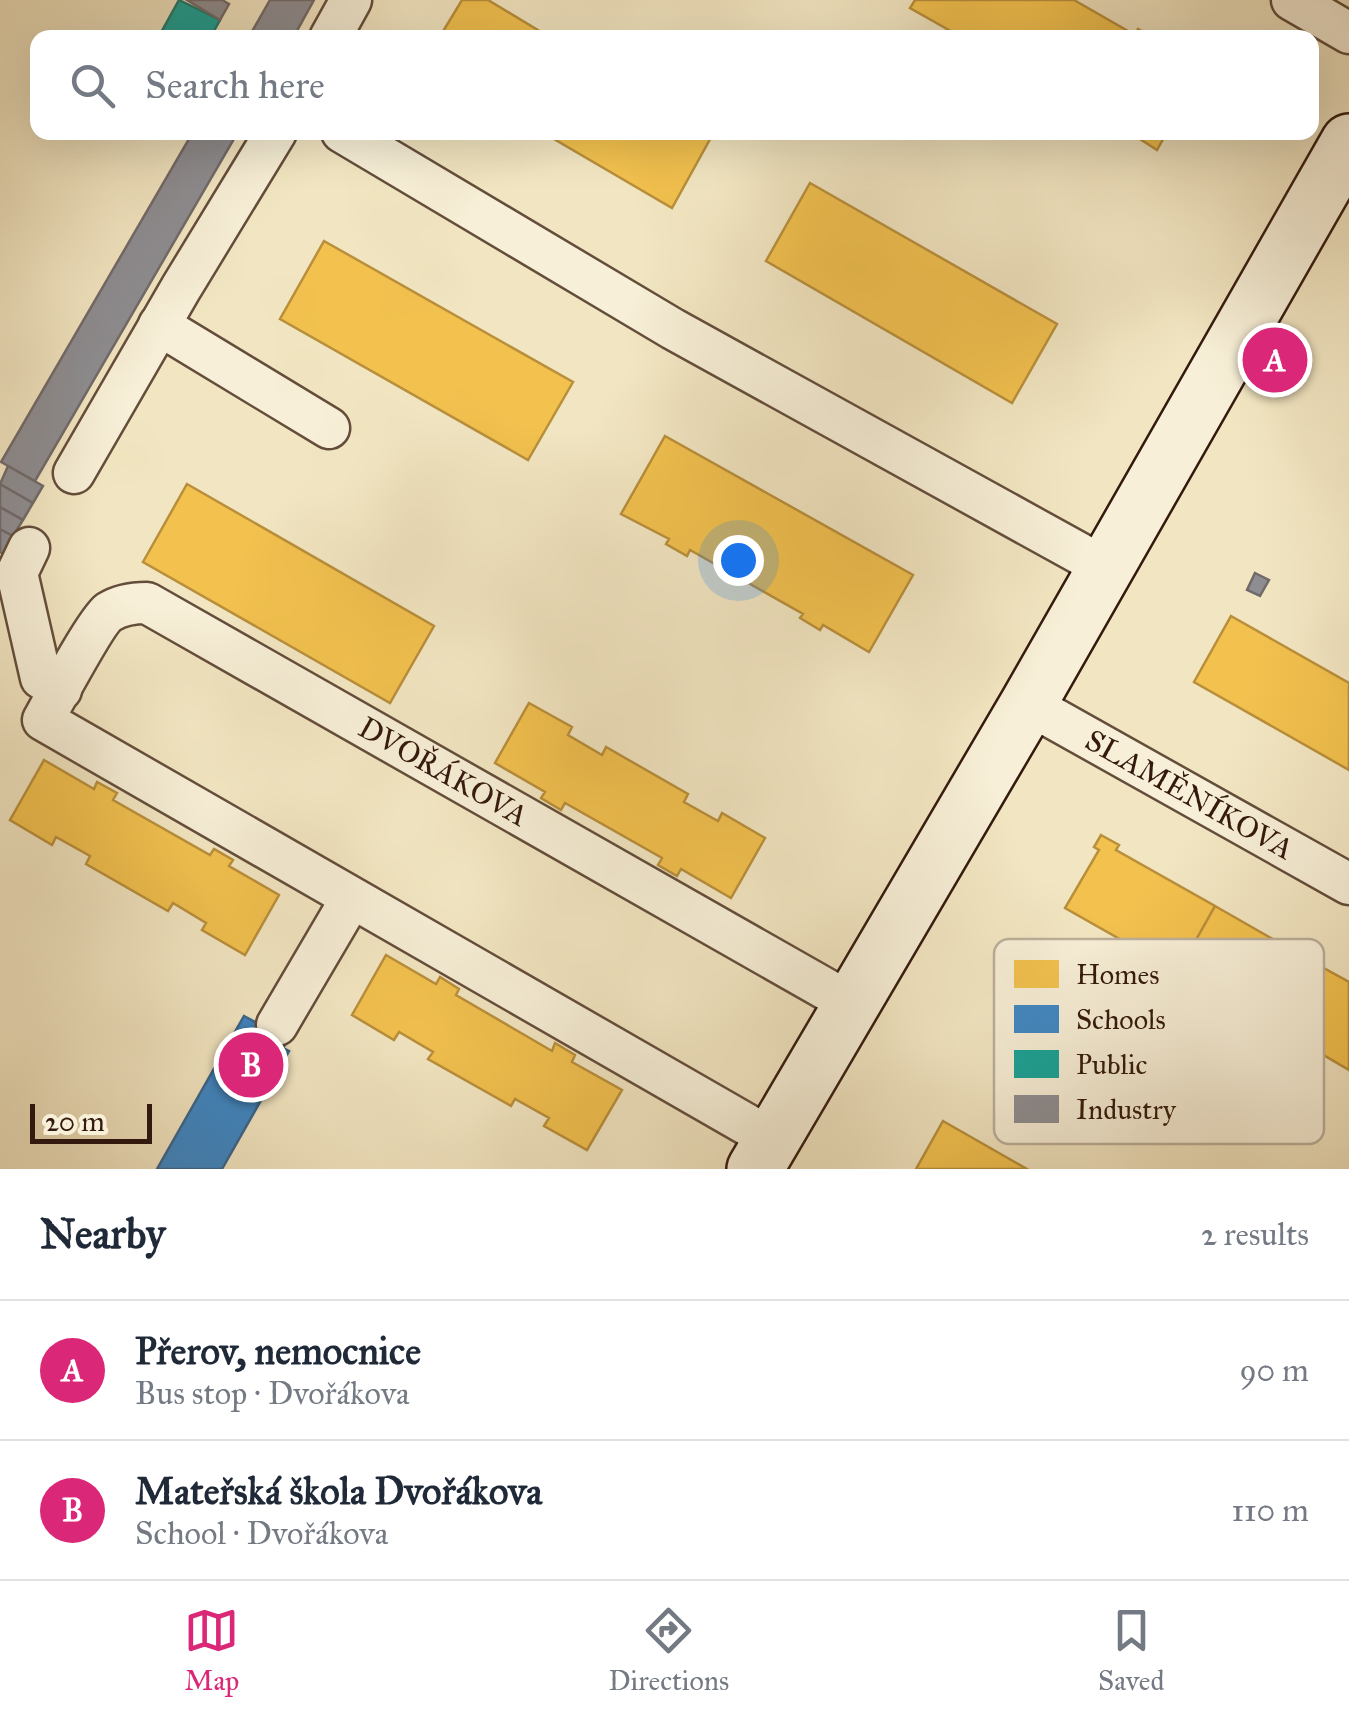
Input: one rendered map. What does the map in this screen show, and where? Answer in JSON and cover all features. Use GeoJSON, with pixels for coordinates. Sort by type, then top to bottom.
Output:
{"type":"FeatureCollection","features":[{"type":"Feature","properties":{"kind":"main road","name":"DVOŘÁKOVA"},"geometry":{"type":"LineString","coordinates":[[763,1154],[1106,568],[1334,203],[1348,146]]}},
{"type":"Feature","properties":{"kind":"street"},"geometry":{"type":"LineString","coordinates":[[334,30],[351,0]]}},
{"type":"Feature","properties":{"kind":"street"},"geometry":{"type":"LineString","coordinates":[[1292,0],[1349,32]]}},
{"type":"Feature","properties":{"kind":"street"},"geometry":{"type":"LineString","coordinates":[[74,473],[271,140]]}},
{"type":"Feature","properties":{"kind":"street"},"geometry":{"type":"LineString","coordinates":[[356,140],[690,338],[1106,568]]}},
{"type":"Feature","properties":{"kind":"street"},"geometry":{"type":"LineString","coordinates":[[160,326],[329,428]]}},
{"type":"Feature","properties":{"kind":"street"},"geometry":{"type":"LineString","coordinates":[[29,548],[17,573],[41,678],[61,690]]}},
{"type":"Feature","properties":{"kind":"street","name":"DVOŘÁKOVA"},"geometry":{"type":"LineString","coordinates":[[763,1154],[351,900],[43,720],[107,613],[131,604],[148,603],[852,1004]]}},
{"type":"Feature","properties":{"kind":"street","name":"SLAMĚNÍKOVA"},"geometry":{"type":"LineString","coordinates":[[1028,704],[1349,884]]}},
{"type":"Feature","properties":{"kind":"street"},"geometry":{"type":"LineString","coordinates":[[277,1025],[351,900]]}},
{"type":"Feature","properties":{"kind":"building: Homes"},"geometry":{"type":"Polygon","coordinates":[[[462,0],[488,0],[538,30],[444,30],[462,0]]]}},
{"type":"Feature","properties":{"kind":"building: Homes"},"geometry":{"type":"Polygon","coordinates":[[[915,0],[1074,0],[1126,30],[949,30],[910,8],[915,0]]]}},
{"type":"Feature","properties":{"kind":"building: Homes"},"geometry":{"type":"Polygon","coordinates":[[[556,140],[710,140],[672,208],[556,140]]]}},
{"type":"Feature","properties":{"kind":"building: Homes"},"geometry":{"type":"Polygon","coordinates":[[[1141,140],[1163,140],[1157,150],[1141,140]]]}},
{"type":"Feature","properties":{"kind":"building: Homes"},"geometry":{"type":"Polygon","coordinates":[[[810,183],[1057,324],[1012,403],[766,261],[810,183]]]}},
{"type":"Feature","properties":{"kind":"building: Homes"},"geometry":{"type":"Polygon","coordinates":[[[324,241],[573,382],[528,460],[280,319],[324,241]]]}},
{"type":"Feature","properties":{"kind":"building: Homes"},"geometry":{"type":"Polygon","coordinates":[[[665,436],[913,575],[869,652],[823,625],[820,630],[800,618],[803,614],[690,550],[687,556],[666,544],[669,539],[621,514],[665,436]]]}},
{"type":"Feature","properties":{"kind":"building: Homes"},"geometry":{"type":"Polygon","coordinates":[[[187,484],[434,626],[390,703],[143,562],[187,484]]]}},
{"type":"Feature","properties":{"kind":"building: Homes"},"geometry":{"type":"Polygon","coordinates":[[[1231,616],[1349,683],[1349,770],[1194,682],[1231,616]]]}},
{"type":"Feature","properties":{"kind":"building: Homes"},"geometry":{"type":"Polygon","coordinates":[[[529,703],[572,727],[568,735],[602,755],[606,747],[688,794],[684,802],[718,821],[722,813],[765,838],[731,898],[681,869],[677,876],[658,865],[662,858],[565,803],[561,810],[541,798],[545,792],[495,763],[529,703]]]}},
{"type":"Feature","properties":{"kind":"building: Homes"},"geometry":{"type":"Polygon","coordinates":[[[44,760],[94,789],[97,782],[117,793],[113,800],[210,855],[214,849],[233,860],[229,866],[279,895],[245,955],[202,930],[206,923],[173,903],[168,911],[86,864],[90,856],[56,837],[52,845],[10,820],[44,760]]]}},
{"type":"Feature","properties":{"kind":"building: Homes"},"geometry":{"type":"Polygon","coordinates":[[[1101,835],[1119,845],[1116,850],[1215,906],[1196,939],[1120,939],[1065,908],[1099,850],[1094,847],[1101,835]]]}},
{"type":"Feature","properties":{"kind":"building: Homes"},"geometry":{"type":"Polygon","coordinates":[[[1215,906],[1273,939],[1196,939],[1215,906]]]}},
{"type":"Feature","properties":{"kind":"building: Homes"},"geometry":{"type":"Polygon","coordinates":[[[386,955],[436,984],[440,977],[459,989],[456,995],[552,1051],[555,1043],[575,1055],[572,1062],[622,1090],[587,1150],[544,1126],[549,1118],[515,1099],[511,1106],[428,1059],[433,1052],[399,1032],[394,1040],[352,1015],[386,955]]]}},
{"type":"Feature","properties":{"kind":"building: Homes"},"geometry":{"type":"Polygon","coordinates":[[[1324,968],[1349,982],[1349,1070],[1324,1055],[1324,968]]]}},
{"type":"Feature","properties":{"kind":"building: Homes"},"geometry":{"type":"Polygon","coordinates":[[[943,1121],[1027,1169],[916,1169],[943,1121]]]}},
{"type":"Feature","properties":{"kind":"building: Schools"},"geometry":{"type":"Polygon","coordinates":[[[244,1016],[288,1040],[283,1048],[289,1051],[222,1169],[157,1169],[244,1016]]]}},
{"type":"Feature","properties":{"kind":"building: Public"},"geometry":{"type":"Polygon","coordinates":[[[179,0],[220,20],[214,30],[162,30],[179,0]]]}},
{"type":"Feature","properties":{"kind":"building: Industry"},"geometry":{"type":"Polygon","coordinates":[[[187,0],[222,0],[229,4],[220,20],[187,0]]]}},
{"type":"Feature","properties":{"kind":"building: Industry"},"geometry":{"type":"Polygon","coordinates":[[[270,0],[314,0],[297,30],[253,30],[270,0]]]}},
{"type":"Feature","properties":{"kind":"building: Industry"},"geometry":{"type":"Polygon","coordinates":[[[188,140],[233,140],[35,481],[1,462],[188,140]]]}},
{"type":"Feature","properties":{"kind":"building: Industry"},"geometry":{"type":"Polygon","coordinates":[[[8,466],[43,486],[33,503],[0,484],[8,466]]]}},
{"type":"Feature","properties":{"kind":"building: Industry"},"geometry":{"type":"Polygon","coordinates":[[[0,484],[33,503],[23,520],[0,507],[0,484]]]}},
{"type":"Feature","properties":{"kind":"building: Industry"},"geometry":{"type":"Polygon","coordinates":[[[0,507],[23,520],[13,536],[0,529],[0,507]]]}},
{"type":"Feature","properties":{"kind":"building: Industry"},"geometry":{"type":"Polygon","coordinates":[[[0,529],[13,536],[3,554],[0,552],[0,529]]]}},
{"type":"Feature","properties":{"kind":"building: Industry"},"geometry":{"type":"Polygon","coordinates":[[[1255,573],[1269,580],[1260,596],[1247,590],[1255,573]]]}},
{"type":"Feature","properties":{"kind":"place","name":"Přerov, nemocnice"},"geometry":{"type":"Point","coordinates":[1275,360]}},
{"type":"Feature","properties":{"kind":"place","name":"Mateřská škola Dvořákova"},"geometry":{"type":"Point","coordinates":[251,1065]}}]}
